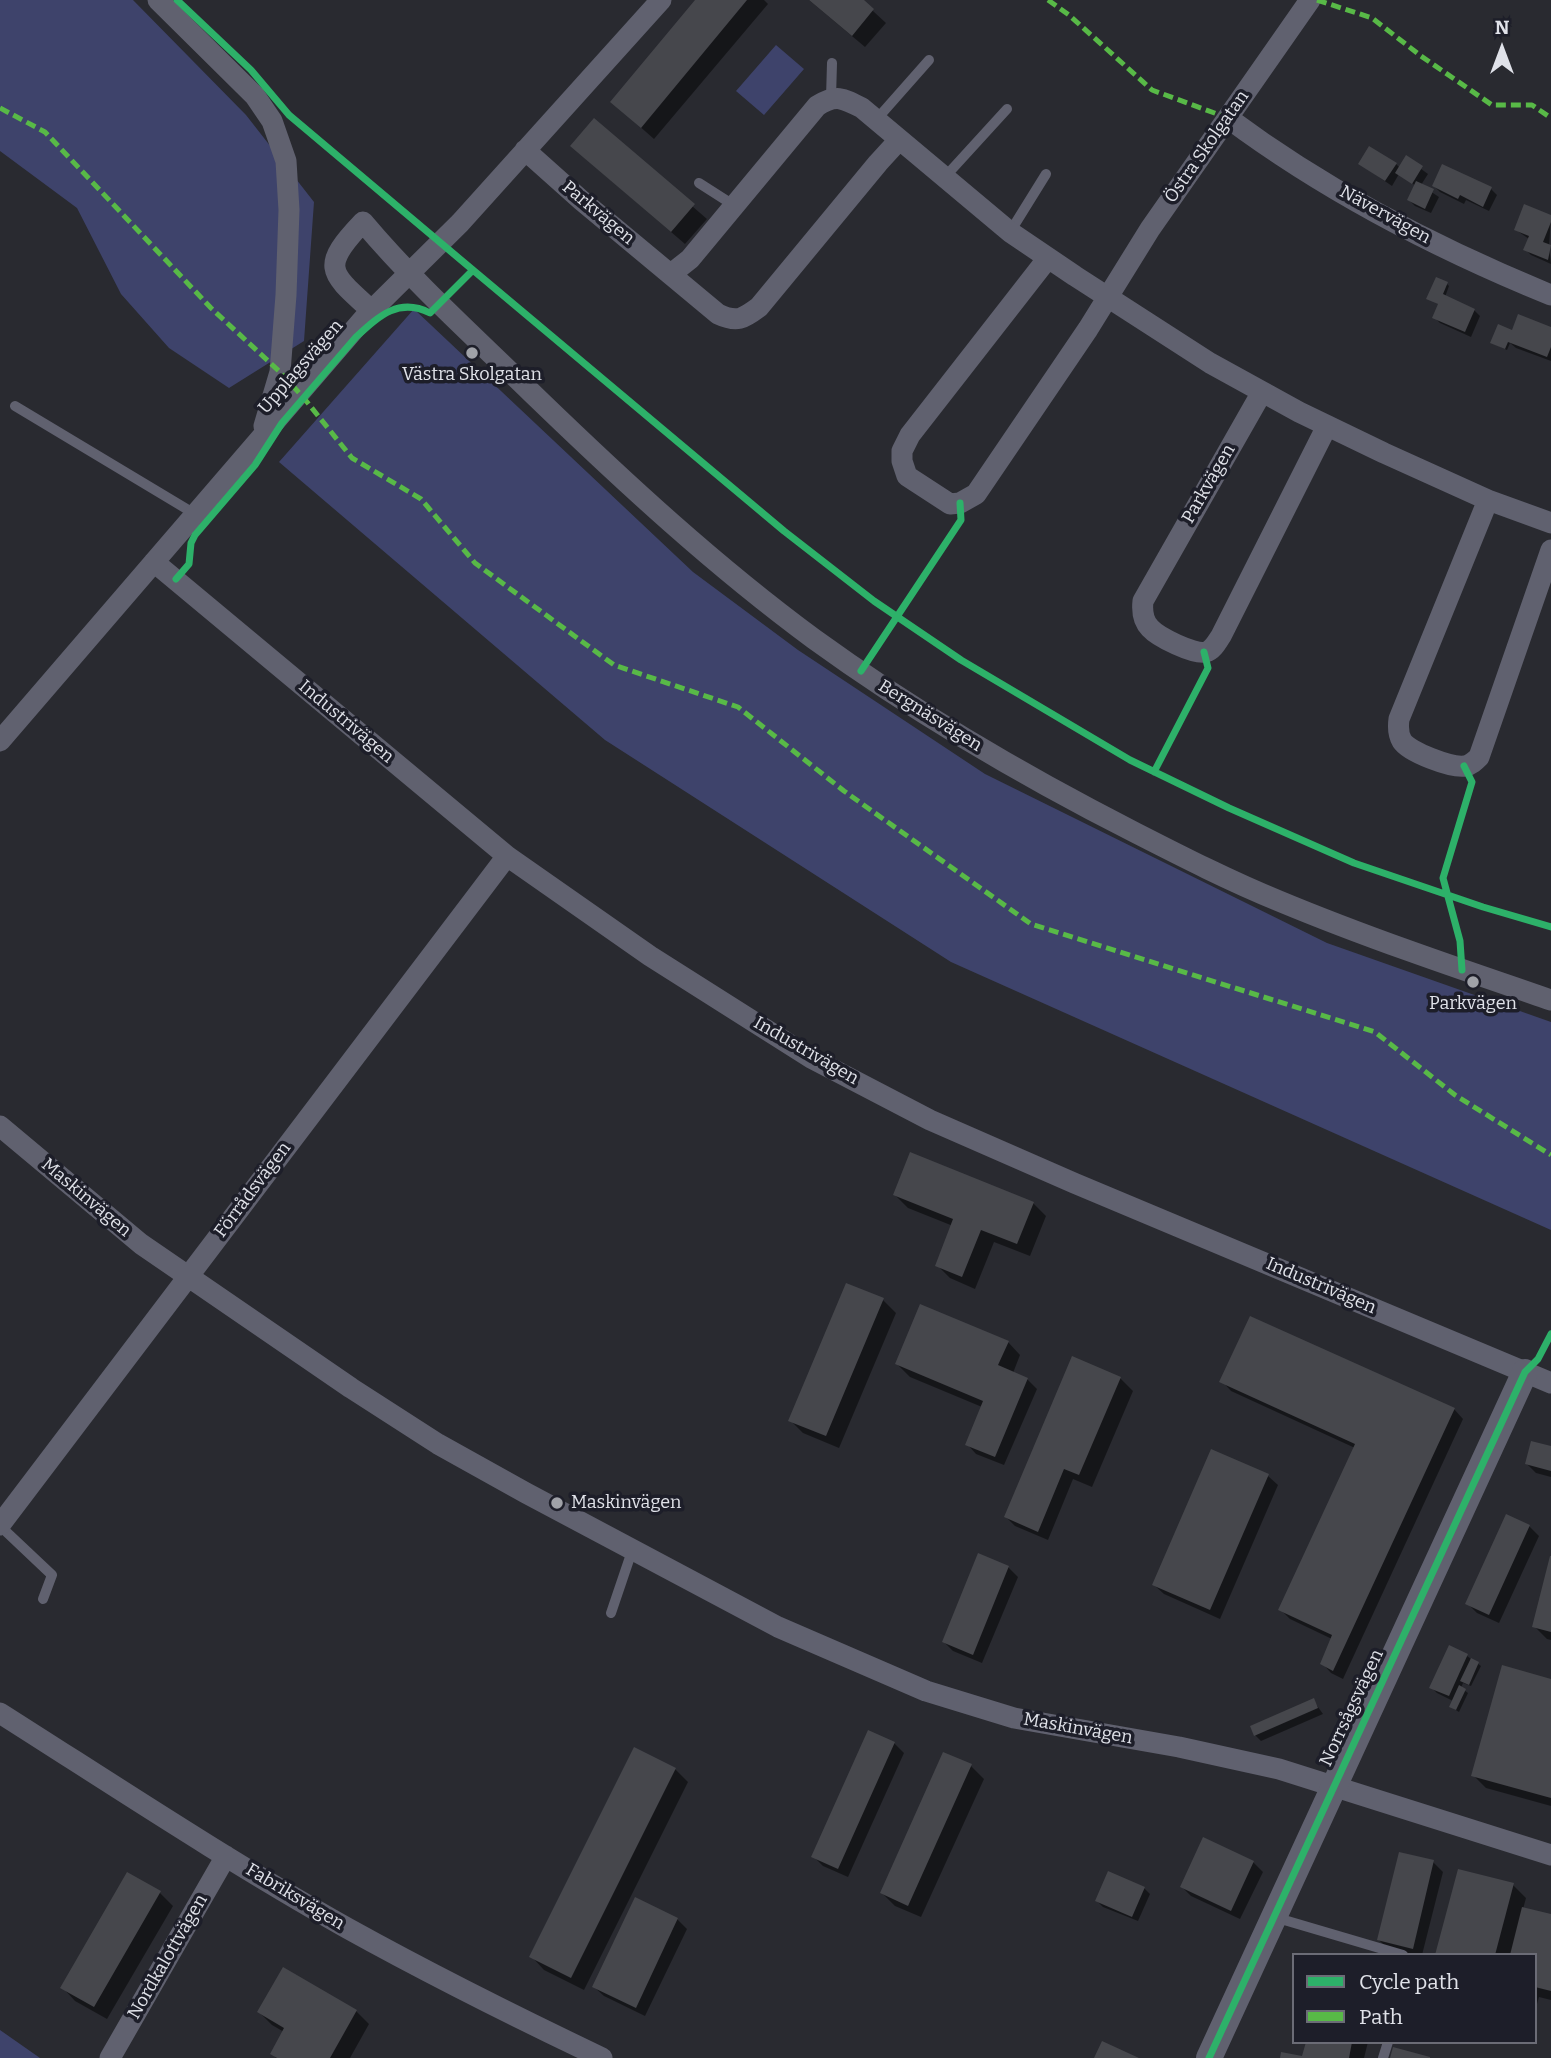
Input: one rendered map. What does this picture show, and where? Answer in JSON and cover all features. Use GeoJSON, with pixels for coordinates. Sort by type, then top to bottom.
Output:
{"type":"FeatureCollection","features":[{"type":"Feature","properties":{"kind":"street","name":"Upplagsvägen"},"geometry":{"type":"LineString","coordinates":[[158,0],[255,96],[272,121],[286,161],[289,177],[289,222],[280,377],[256,444]]}},
{"type":"Feature","properties":{"kind":"street"},"geometry":{"type":"LineString","coordinates":[[371,310],[460,223],[661,0]]}},
{"type":"Feature","properties":{"kind":"street","name":"Östra Skolgatan"},"geometry":{"type":"LineString","coordinates":[[1108,296],[1150,229],[1310,0]]}},
{"type":"Feature","properties":{"kind":"street"},"geometry":{"type":"LineString","coordinates":[[671,274],[690,259],[817,106],[831,98],[845,99],[876,120],[1010,232],[1210,363],[1327,426],[1488,500],[1551,523]]}},
{"type":"Feature","properties":{"kind":"street","name":"Nävervägen"},"geometry":{"type":"LineString","coordinates":[[1228,118],[1361,203],[1444,248],[1551,295]]}},
{"type":"Feature","properties":{"kind":"street","name":"Parkvägen"},"geometry":{"type":"LineString","coordinates":[[525,150],[718,314],[730,320],[745,317],[759,307],[899,140]]}},
{"type":"Feature","properties":{"kind":"street","name":"Bergnäsvägen"},"geometry":{"type":"LineString","coordinates":[[371,310],[338,278],[334,269],[335,258],[341,247],[363,222],[409,273],[597,456],[721,566],[814,639],[906,702],[1086,808],[1201,866],[1347,928],[1551,1000]]}},
{"type":"Feature","properties":{"kind":"street"},"geometry":{"type":"LineString","coordinates":[[1048,258],[910,435],[902,451],[907,476],[950,504],[960,503],[976,494],[1108,296]]}},
{"type":"Feature","properties":{"kind":"street","name":"Upplagsvägen"},"geometry":{"type":"LineString","coordinates":[[0,741],[371,310]]}},
{"type":"Feature","properties":{"kind":"street","name":"Parkvägen"},"geometry":{"type":"LineString","coordinates":[[1262,392],[1143,601],[1144,617],[1149,627],[1185,648],[1205,652],[1211,650],[1221,636],[1327,426]]}},
{"type":"Feature","properties":{"kind":"street"},"geometry":{"type":"LineString","coordinates":[[1488,500],[1399,719],[1400,735],[1403,743],[1410,749],[1443,762],[1464,766],[1479,757],[1551,550]]}},
{"type":"Feature","properties":{"kind":"street","name":"Industrivägen"},"geometry":{"type":"LineString","coordinates":[[154,562],[507,856],[650,956],[811,1058],[930,1120],[1551,1383]]}},
{"type":"Feature","properties":{"kind":"street","name":"Förrådsvägen"},"geometry":{"type":"LineString","coordinates":[[0,1526],[507,856]]}},
{"type":"Feature","properties":{"kind":"street","name":"Maskinvägen"},"geometry":{"type":"LineString","coordinates":[[0,1126],[141,1244],[329,1374],[439,1444],[632,1551],[778,1627],[926,1691],[1014,1718],[1180,1747],[1279,1769],[1551,1855]]}},
{"type":"Feature","properties":{"kind":"street","name":"Norrsågsvägen"},"geometry":{"type":"LineString","coordinates":[[1209,2058],[1525,1372]]}},
{"type":"Feature","properties":{"kind":"street","name":"Fabriksvägen"},"geometry":{"type":"LineString","coordinates":[[0,1713],[226,1856],[347,1928],[520,2019],[602,2058]]}},
{"type":"Feature","properties":{"kind":"street","name":"Nordkalottvägen"},"geometry":{"type":"LineString","coordinates":[[110,2058],[226,1856]]}},
{"type":"Feature","properties":{"kind":"lane"},"geometry":{"type":"LineString","coordinates":[[876,120],[929,60]]}},
{"type":"Feature","properties":{"kind":"lane"},"geometry":{"type":"LineString","coordinates":[[831,98],[832,63]]}},
{"type":"Feature","properties":{"kind":"lane"},"geometry":{"type":"LineString","coordinates":[[944,178],[1007,109]]}},
{"type":"Feature","properties":{"kind":"lane"},"geometry":{"type":"LineString","coordinates":[[1010,232],[1046,174]]}},
{"type":"Feature","properties":{"kind":"lane"},"geometry":{"type":"LineString","coordinates":[[699,183],[735,206]]}},
{"type":"Feature","properties":{"kind":"lane"},"geometry":{"type":"LineString","coordinates":[[15,406],[195,514]]}},
{"type":"Feature","properties":{"kind":"lane"},"geometry":{"type":"LineString","coordinates":[[0,1526],[52,1575],[43,1599]]}},
{"type":"Feature","properties":{"kind":"lane"},"geometry":{"type":"LineString","coordinates":[[611,1613],[632,1551]]}},
{"type":"Feature","properties":{"kind":"lane"},"geometry":{"type":"LineString","coordinates":[[1274,1917],[1396,1953]]}},
{"type":"Feature","properties":{"kind":"shaded area"},"geometry":{"type":"Polygon","coordinates":[[[0,0],[133,0],[246,115],[314,202],[304,341],[229,388],[169,348],[121,294],[77,208],[0,151],[0,0]]]}},
{"type":"Feature","properties":{"kind":"shaded area"},"geometry":{"type":"Polygon","coordinates":[[[776,45],[804,69],[764,115],[736,91],[776,45]]]}},
{"type":"Feature","properties":{"kind":"shaded area"},"geometry":{"type":"Polygon","coordinates":[[[414,309],[693,572],[798,650],[985,774],[1327,943],[1551,1022],[1551,1230],[951,962],[605,740],[279,462],[414,309]]]}},
{"type":"Feature","properties":{"kind":"shaded area"},"geometry":{"type":"Polygon","coordinates":[[[0,2030],[40,2058],[0,2058],[0,2030]]]}},
{"type":"Feature","properties":{"kind":"building"},"geometry":{"type":"Polygon","coordinates":[[[695,0],[747,0],[641,128],[610,102],[695,0]]]}},
{"type":"Feature","properties":{"kind":"building"},"geometry":{"type":"Polygon","coordinates":[[[809,0],[864,0],[874,9],[852,36],[809,0]]]}},
{"type":"Feature","properties":{"kind":"building"},"geometry":{"type":"Polygon","coordinates":[[[594,118],[695,204],[671,232],[570,146],[594,118]]]}},
{"type":"Feature","properties":{"kind":"building"},"geometry":{"type":"Polygon","coordinates":[[[1369,146],[1397,163],[1385,181],[1358,164],[1369,146]]]}},
{"type":"Feature","properties":{"kind":"building"},"geometry":{"type":"Polygon","coordinates":[[[1406,155],[1423,166],[1412,184],[1395,173],[1406,155]]]}},
{"type":"Feature","properties":{"kind":"building"},"geometry":{"type":"Polygon","coordinates":[[[1442,164],[1492,187],[1483,207],[1460,195],[1458,199],[1432,186],[1442,164]]]}},
{"type":"Feature","properties":{"kind":"building"},"geometry":{"type":"Polygon","coordinates":[[[1416,181],[1434,189],[1425,209],[1407,200],[1416,181]]]}},
{"type":"Feature","properties":{"kind":"building"},"geometry":{"type":"Polygon","coordinates":[[[1524,204],[1551,215],[1543,242],[1551,245],[1548,260],[1523,250],[1529,236],[1514,230],[1524,204]]]}},
{"type":"Feature","properties":{"kind":"building"},"geometry":{"type":"Polygon","coordinates":[[[1436,277],[1448,282],[1443,294],[1475,309],[1465,332],[1432,318],[1438,304],[1426,299],[1436,277]]]}},
{"type":"Feature","properties":{"kind":"building"},"geometry":{"type":"Polygon","coordinates":[[[1518,314],[1551,327],[1551,347],[1547,357],[1508,342],[1505,349],[1490,343],[1498,324],[1512,330],[1518,314]]]}},
{"type":"Feature","properties":{"kind":"building"},"geometry":{"type":"Polygon","coordinates":[[[910,1152],[1034,1202],[1017,1244],[981,1230],[962,1277],[935,1266],[953,1219],[893,1195],[910,1152]]]}},
{"type":"Feature","properties":{"kind":"building"},"geometry":{"type":"Polygon","coordinates":[[[846,1283],[884,1298],[826,1436],[788,1421],[846,1283]]]}},
{"type":"Feature","properties":{"kind":"building"},"geometry":{"type":"Polygon","coordinates":[[[920,1304],[1009,1341],[998,1365],[1028,1378],[995,1457],[965,1445],[983,1401],[895,1364],[920,1304]]]}},
{"type":"Feature","properties":{"kind":"building"},"geometry":{"type":"Polygon","coordinates":[[[1250,1316],[1455,1408],[1333,1671],[1320,1664],[1332,1635],[1278,1610],[1355,1444],[1219,1382],[1250,1316]]]}},
{"type":"Feature","properties":{"kind":"building"},"geometry":{"type":"Polygon","coordinates":[[[1072,1356],[1121,1377],[1079,1475],[1064,1469],[1038,1532],[1004,1517],[1072,1356]]]}},
{"type":"Feature","properties":{"kind":"building"},"geometry":{"type":"Polygon","coordinates":[[[1531,1441],[1551,1446],[1551,1471],[1525,1464],[1531,1441]]]}},
{"type":"Feature","properties":{"kind":"building"},"geometry":{"type":"Polygon","coordinates":[[[1211,1449],[1269,1474],[1210,1610],[1152,1585],[1211,1449]]]}},
{"type":"Feature","properties":{"kind":"building"},"geometry":{"type":"Polygon","coordinates":[[[1506,1514],[1530,1525],[1489,1615],[1465,1604],[1506,1514]]]}},
{"type":"Feature","properties":{"kind":"building"},"geometry":{"type":"Polygon","coordinates":[[[978,1553],[1009,1566],[973,1655],[942,1642],[978,1553]]]}},
{"type":"Feature","properties":{"kind":"building"},"geometry":{"type":"Polygon","coordinates":[[[1551,1556],[1551,1632],[1532,1627],[1551,1556]]]}},
{"type":"Feature","properties":{"kind":"building"},"geometry":{"type":"Polygon","coordinates":[[[1449,1645],[1468,1654],[1449,1696],[1429,1688],[1449,1645]]]}},
{"type":"Feature","properties":{"kind":"building"},"geometry":{"type":"Polygon","coordinates":[[[1471,1658],[1479,1662],[1469,1685],[1460,1681],[1471,1658]]]}},
{"type":"Feature","properties":{"kind":"building"},"geometry":{"type":"Polygon","coordinates":[[[1502,1665],[1551,1679],[1551,1798],[1471,1776],[1502,1665]]]}},
{"type":"Feature","properties":{"kind":"building"},"geometry":{"type":"Polygon","coordinates":[[[1459,1685],[1466,1689],[1456,1710],[1449,1707],[1459,1685]]]}},
{"type":"Feature","properties":{"kind":"building"},"geometry":{"type":"Polygon","coordinates":[[[1314,1698],[1318,1708],[1254,1736],[1250,1726],[1314,1698]]]}},
{"type":"Feature","properties":{"kind":"building"},"geometry":{"type":"Polygon","coordinates":[[[868,1730],[895,1742],[838,1869],[811,1857],[868,1730]]]}},
{"type":"Feature","properties":{"kind":"building"},"geometry":{"type":"Polygon","coordinates":[[[634,1747],[676,1768],[571,1978],[529,1957],[634,1747]]]}},
{"type":"Feature","properties":{"kind":"building"},"geometry":{"type":"Polygon","coordinates":[[[943,1752],[972,1764],[908,1906],[880,1893],[943,1752]]]}},
{"type":"Feature","properties":{"kind":"building"},"geometry":{"type":"Polygon","coordinates":[[[1203,1837],[1254,1861],[1231,1911],[1180,1887],[1203,1837]]]}},
{"type":"Feature","properties":{"kind":"building"},"geometry":{"type":"Polygon","coordinates":[[[1399,1852],[1434,1860],[1413,1949],[1377,1940],[1399,1852]]]}},
{"type":"Feature","properties":{"kind":"building"},"geometry":{"type":"Polygon","coordinates":[[[1458,1869],[1514,1883],[1496,1953],[1436,1953],[1458,1869]]]}},
{"type":"Feature","properties":{"kind":"building"},"geometry":{"type":"Polygon","coordinates":[[[1108,1871],[1145,1887],[1132,1917],[1095,1901],[1108,1871]]]}},
{"type":"Feature","properties":{"kind":"building"},"geometry":{"type":"Polygon","coordinates":[[[127,1872],[161,1891],[94,2007],[60,1988],[127,1872]]]}},
{"type":"Feature","properties":{"kind":"building"},"geometry":{"type":"Polygon","coordinates":[[[635,1897],[678,1918],[636,2008],[592,1987],[635,1897]]]}},
{"type":"Feature","properties":{"kind":"building"},"geometry":{"type":"Polygon","coordinates":[[[1522,1907],[1551,1914],[1551,1991],[1537,1988],[1537,1953],[1510,1953],[1522,1907]]]}},
{"type":"Feature","properties":{"kind":"building"},"geometry":{"type":"Polygon","coordinates":[[[283,1967],[357,2010],[330,2058],[277,2058],[270,2054],[284,2028],[257,2012],[283,1967]]]}},
{"type":"Feature","properties":{"kind":"building"},"geometry":{"type":"Polygon","coordinates":[[[1102,2041],[1139,2058],[1094,2058],[1102,2041]]]}},
{"type":"Feature","properties":{"kind":"building"},"geometry":{"type":"Polygon","coordinates":[[[1305,2044],[1352,2044],[1349,2058],[1280,2058],[1281,2052],[1302,2056],[1305,2044]]]}},
{"type":"Feature","properties":{"kind":"building"},"geometry":{"type":"Polygon","coordinates":[[[1393,2047],[1430,2057],[1430,2058],[1390,2058],[1393,2047]]]}},
{"type":"Feature","properties":{"kind":"marked path"},"geometry":{"type":"LineString","coordinates":[[1048,0],[1069,15],[1152,90],[1228,118]]}},
{"type":"Feature","properties":{"kind":"marked path"},"geometry":{"type":"LineString","coordinates":[[1317,0],[1372,18],[1492,105],[1532,105],[1551,118]]}},
{"type":"Feature","properties":{"kind":"marked path"},"geometry":{"type":"LineString","coordinates":[[0,108],[45,132],[211,308],[280,372],[352,458],[421,499],[475,563],[614,665],[738,707],[844,791],[1031,924],[1375,1032],[1455,1095],[1551,1155]]}},
{"type":"Feature","properties":{"kind":"cycle path"},"geometry":{"type":"LineString","coordinates":[[177,0],[251,70],[289,115],[461,260],[784,531],[874,601],[961,660],[1130,760],[1229,808],[1354,863],[1551,927]]}},
{"type":"Feature","properties":{"kind":"cycle path"},"geometry":{"type":"LineString","coordinates":[[176,579],[189,564],[191,543],[195,535],[255,465],[282,423],[356,337],[381,316],[399,308],[409,307],[430,313],[473,270]]}},
{"type":"Feature","properties":{"kind":"cycle path"},"geometry":{"type":"LineString","coordinates":[[861,671],[961,520],[960,503]]}},
{"type":"Feature","properties":{"kind":"cycle path"},"geometry":{"type":"LineString","coordinates":[[1154,772],[1208,668],[1204,652]]}},
{"type":"Feature","properties":{"kind":"cycle path"},"geometry":{"type":"LineString","coordinates":[[1462,970],[1460,941],[1443,878],[1472,782],[1464,766]]}},
{"type":"Feature","properties":{"kind":"cycle path"},"geometry":{"type":"LineString","coordinates":[[1209,2058],[1525,1372],[1538,1359],[1551,1334]]}},
{"type":"Feature","properties":{"kind":"place","name":"Västra Skolgatan"},"geometry":{"type":"Point","coordinates":[472,353]}},
{"type":"Feature","properties":{"kind":"place","name":"Parkvägen"},"geometry":{"type":"Point","coordinates":[1473,982]}},
{"type":"Feature","properties":{"kind":"place","name":"Maskinvägen"},"geometry":{"type":"Point","coordinates":[557,1503]}}]}
